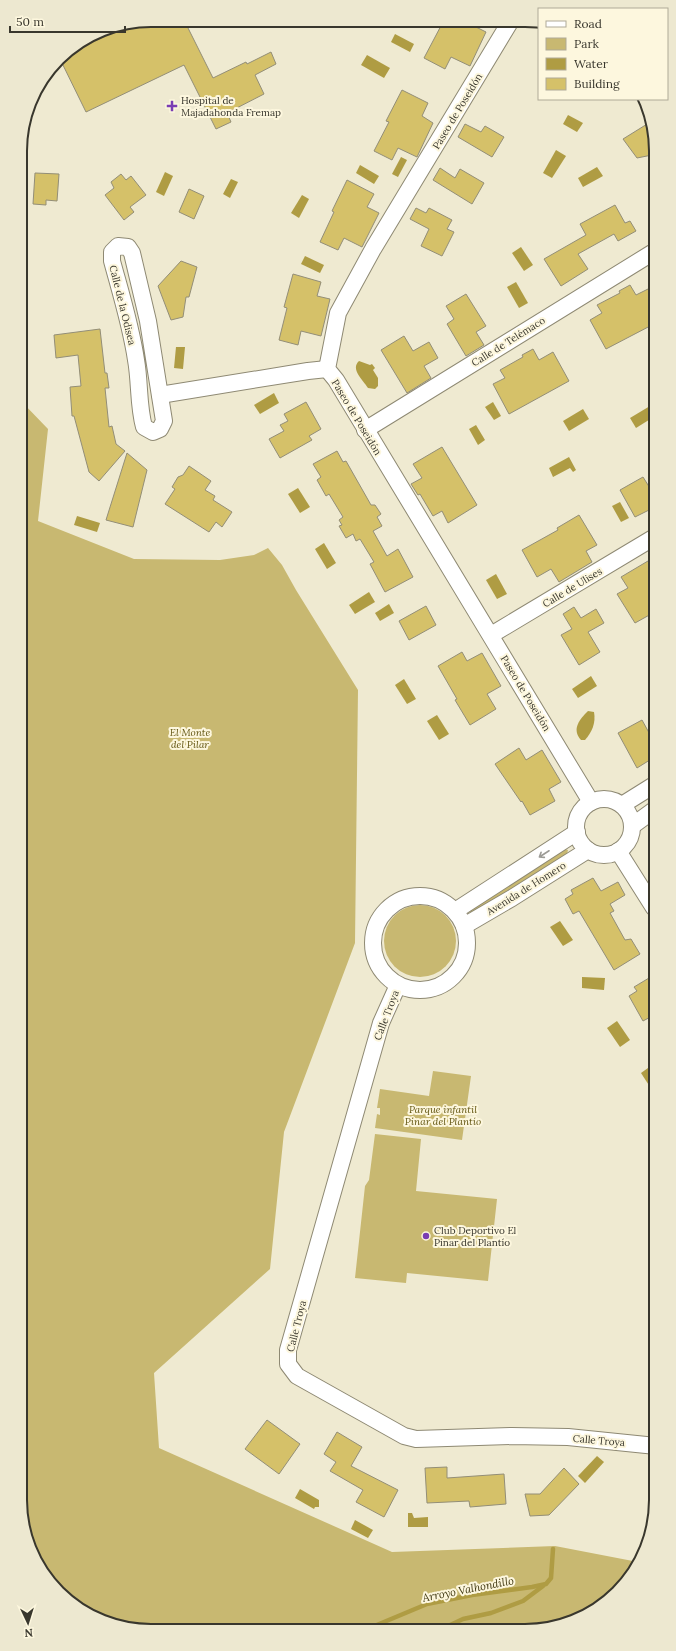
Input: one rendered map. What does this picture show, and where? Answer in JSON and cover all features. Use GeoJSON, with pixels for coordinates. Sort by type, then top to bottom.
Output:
{"type":"FeatureCollection","features":[{"type":"Feature","properties":{"kind":"street","name":"Paseo de Poseidón"},"geometry":{"type":"LineString","coordinates":[[507,27],[373,249],[338,313],[327,370],[336,380],[591,802]]}},
{"type":"Feature","properties":{"kind":"street","name":"Calle de la Odisea"},"geometry":{"type":"LineString","coordinates":[[118,246],[128,247],[132,253],[148,321],[160,396],[164,421],[160,429],[152,432],[144,427],[141,418],[136,361],[130,323],[112,261],[112,252],[118,246]]}},
{"type":"Feature","properties":{"kind":"street","name":"Calle de Telémaco"},"geometry":{"type":"LineString","coordinates":[[365,430],[649,255]]}},
{"type":"Feature","properties":{"kind":"street"},"geometry":{"type":"LineString","coordinates":[[160,396],[308,370],[327,370]]}},
{"type":"Feature","properties":{"kind":"street","name":"Calle de Ulises"},"geometry":{"type":"LineString","coordinates":[[491,635],[649,540]]}},
{"type":"Feature","properties":{"kind":"street"},"geometry":{"type":"LineString","coordinates":[[622,805],[649,788]]}},
{"type":"Feature","properties":{"kind":"street"},"geometry":{"type":"LineString","coordinates":[[607,799],[622,805],[629,814],[632,826],[629,840],[618,851],[603,855],[588,850],[583,845],[577,832],[576,823],[584,808],[591,802],[607,799]]}},
{"type":"Feature","properties":{"kind":"street"},"geometry":{"type":"LineString","coordinates":[[632,826],[649,814]]}},
{"type":"Feature","properties":{"kind":"street","name":"Avenida de Homero"},"geometry":{"type":"LineString","coordinates":[[455,911],[577,832]]}},
{"type":"Feature","properties":{"kind":"street","name":"Avenida de Homero"},"geometry":{"type":"LineString","coordinates":[[464,926],[512,898],[588,850]]}},
{"type":"Feature","properties":{"kind":"street"},"geometry":{"type":"LineString","coordinates":[[618,851],[649,900]]}},
{"type":"Feature","properties":{"kind":"street","name":"Calle Troya"},"geometry":{"type":"LineString","coordinates":[[427,897],[442,902],[455,911],[464,926],[467,940],[466,954],[461,968],[452,978],[440,986],[426,990],[412,990],[398,985],[387,976],[379,965],[374,951],[374,937],[378,924],[386,912],[397,903],[411,898],[427,897]]}},
{"type":"Feature","properties":{"kind":"street","name":"Calle Troya"},"geometry":{"type":"LineString","coordinates":[[398,985],[381,1023],[375,1043],[288,1350],[288,1364],[297,1376],[404,1436],[416,1439],[512,1436],[568,1437],[649,1445]]}},
{"type":"Feature","properties":{"kind":"green space","name":"El Monte del Pilar"},"geometry":{"type":"Polygon","coordinates":[[[27,407],[48,429],[38,521],[134,559],[220,560],[254,555],[268,548],[282,565],[358,690],[355,943],[284,1132],[270,1269],[154,1373],[159,1448],[392,1552],[555,1546],[633,1561],[618,1582],[594,1603],[565,1617],[541,1623],[143,1624],[127,1622],[111,1617],[82,1603],[63,1588],[44,1562],[36,1547],[31,1532],[27,1500],[27,407]]]}},
{"type":"Feature","properties":{"kind":"green space"},"geometry":{"type":"Polygon","coordinates":[[[565,849],[568,850],[567,854],[475,913],[470,914],[469,911],[565,849]]]}},
{"type":"Feature","properties":{"kind":"green space"},"geometry":{"type":"Polygon","coordinates":[[[420,905],[440,911],[450,921],[456,941],[450,961],[440,971],[420,977],[400,971],[390,961],[384,941],[390,921],[400,911],[420,905]]]}},
{"type":"Feature","properties":{"kind":"green space","name":"Parque infantil Pinar del Plantío"},"geometry":{"type":"Polygon","coordinates":[[[433,1071],[471,1076],[462,1140],[375,1128],[377,1114],[380,1115],[380,1108],[377,1108],[380,1089],[429,1096],[433,1071]]]}},
{"type":"Feature","properties":{"kind":"green space","name":"Club Deportivo El Pinar del Plantío"},"geometry":{"type":"Polygon","coordinates":[[[375,1134],[421,1139],[416,1191],[497,1199],[488,1281],[407,1273],[406,1283],[355,1278],[365,1186],[369,1180],[375,1134]]]}},
{"type":"Feature","properties":{"kind":"water"},"geometry":{"type":"Polygon","coordinates":[[[395,34],[414,44],[410,52],[391,42],[395,34]]]}},
{"type":"Feature","properties":{"kind":"water"},"geometry":{"type":"Polygon","coordinates":[[[367,55],[390,68],[384,78],[361,65],[367,55]]]}},
{"type":"Feature","properties":{"kind":"water"},"geometry":{"type":"Polygon","coordinates":[[[568,115],[583,123],[577,132],[563,124],[568,115]]]}},
{"type":"Feature","properties":{"kind":"water"},"geometry":{"type":"Polygon","coordinates":[[[556,150],[566,156],[552,178],[543,173],[556,150]]]}},
{"type":"Feature","properties":{"kind":"water"},"geometry":{"type":"Polygon","coordinates":[[[401,157],[407,160],[398,177],[392,174],[401,157]]]}},
{"type":"Feature","properties":{"kind":"water"},"geometry":{"type":"Polygon","coordinates":[[[360,165],[379,176],[374,184],[356,173],[360,165]]]}},
{"type":"Feature","properties":{"kind":"water"},"geometry":{"type":"Polygon","coordinates":[[[597,167],[603,176],[583,187],[578,178],[597,167]]]}},
{"type":"Feature","properties":{"kind":"water"},"geometry":{"type":"Polygon","coordinates":[[[165,172],[173,176],[164,196],[156,192],[165,172]]]}},
{"type":"Feature","properties":{"kind":"water"},"geometry":{"type":"Polygon","coordinates":[[[231,179],[238,182],[230,198],[223,194],[231,179]]]}},
{"type":"Feature","properties":{"kind":"water"},"geometry":{"type":"Polygon","coordinates":[[[302,195],[309,199],[299,218],[291,213],[302,195]]]}},
{"type":"Feature","properties":{"kind":"water"},"geometry":{"type":"Polygon","coordinates":[[[521,247],[533,265],[524,271],[512,253],[521,247]]]}},
{"type":"Feature","properties":{"kind":"water"},"geometry":{"type":"Polygon","coordinates":[[[305,256],[324,265],[320,273],[301,264],[305,256]]]}},
{"type":"Feature","properties":{"kind":"water"},"geometry":{"type":"Polygon","coordinates":[[[516,282],[528,303],[519,308],[507,287],[516,282]]]}},
{"type":"Feature","properties":{"kind":"water"},"geometry":{"type":"Polygon","coordinates":[[[176,347],[185,347],[183,369],[174,368],[176,347]]]}},
{"type":"Feature","properties":{"kind":"water"},"geometry":{"type":"Polygon","coordinates":[[[359,361],[370,365],[372,364],[375,368],[373,370],[378,378],[378,386],[375,389],[368,388],[358,374],[356,367],[359,361]]]}},
{"type":"Feature","properties":{"kind":"water"},"geometry":{"type":"Polygon","coordinates":[[[274,393],[279,403],[260,414],[254,405],[274,393]]]}},
{"type":"Feature","properties":{"kind":"water"},"geometry":{"type":"Polygon","coordinates":[[[493,402],[501,416],[494,420],[485,407],[493,402]]]}},
{"type":"Feature","properties":{"kind":"water"},"geometry":{"type":"Polygon","coordinates":[[[649,407],[649,420],[636,428],[630,418],[649,407]]]}},
{"type":"Feature","properties":{"kind":"water"},"geometry":{"type":"Polygon","coordinates":[[[583,409],[589,419],[569,431],[563,421],[583,409]]]}},
{"type":"Feature","properties":{"kind":"water"},"geometry":{"type":"Polygon","coordinates":[[[476,425],[485,440],[478,445],[469,429],[476,425]]]}},
{"type":"Feature","properties":{"kind":"water"},"geometry":{"type":"Polygon","coordinates":[[[569,457],[576,470],[573,472],[570,468],[553,477],[549,468],[569,457]]]}},
{"type":"Feature","properties":{"kind":"water"},"geometry":{"type":"Polygon","coordinates":[[[298,488],[310,507],[300,513],[288,494],[298,488]]]}},
{"type":"Feature","properties":{"kind":"water"},"geometry":{"type":"Polygon","coordinates":[[[620,502],[629,518],[621,522],[612,506],[620,502]]]}},
{"type":"Feature","properties":{"kind":"water"},"geometry":{"type":"Polygon","coordinates":[[[77,516],[100,523],[97,532],[74,525],[77,516]]]}},
{"type":"Feature","properties":{"kind":"water"},"geometry":{"type":"Polygon","coordinates":[[[324,543],[336,563],[327,569],[315,549],[324,543]]]}},
{"type":"Feature","properties":{"kind":"water"},"geometry":{"type":"Polygon","coordinates":[[[496,574],[507,594],[497,599],[486,580],[496,574]]]}},
{"type":"Feature","properties":{"kind":"water"},"geometry":{"type":"Polygon","coordinates":[[[369,592],[375,602],[355,614],[349,605],[369,592]]]}},
{"type":"Feature","properties":{"kind":"water"},"geometry":{"type":"Polygon","coordinates":[[[389,604],[394,613],[380,621],[375,613],[389,604]]]}},
{"type":"Feature","properties":{"kind":"water"},"geometry":{"type":"Polygon","coordinates":[[[591,676],[597,686],[578,698],[572,689],[591,676]]]}},
{"type":"Feature","properties":{"kind":"water"},"geometry":{"type":"Polygon","coordinates":[[[404,679],[416,699],[407,704],[395,685],[404,679]]]}},
{"type":"Feature","properties":{"kind":"water"},"geometry":{"type":"Polygon","coordinates":[[[588,711],[594,712],[594,724],[585,740],[581,740],[578,736],[577,728],[582,717],[588,711]]]}},
{"type":"Feature","properties":{"kind":"water"},"geometry":{"type":"Polygon","coordinates":[[[437,715],[449,734],[439,740],[427,721],[437,715]]]}},
{"type":"Feature","properties":{"kind":"water"},"geometry":{"type":"Polygon","coordinates":[[[560,921],[573,940],[563,946],[550,927],[560,921]]]}},
{"type":"Feature","properties":{"kind":"water"},"geometry":{"type":"Polygon","coordinates":[[[582,977],[605,978],[604,990],[582,988],[582,977]]]}},
{"type":"Feature","properties":{"kind":"water"},"geometry":{"type":"Polygon","coordinates":[[[617,1021],[630,1040],[620,1047],[607,1028],[617,1021]]]}},
{"type":"Feature","properties":{"kind":"water"},"geometry":{"type":"Polygon","coordinates":[[[648,1068],[649,1069],[649,1085],[641,1073],[648,1068]]]}},
{"type":"Feature","properties":{"kind":"water"},"geometry":{"type":"Polygon","coordinates":[[[597,1456],[604,1462],[585,1483],[578,1476],[597,1456]]]}},
{"type":"Feature","properties":{"kind":"water"},"geometry":{"type":"Polygon","coordinates":[[[300,1489],[319,1500],[319,1507],[315,1507],[314,1509],[295,1498],[300,1489]]]}},
{"type":"Feature","properties":{"kind":"water"},"geometry":{"type":"Polygon","coordinates":[[[408,1513],[412,1513],[414,1518],[428,1517],[428,1527],[408,1527],[408,1513]]]}},
{"type":"Feature","properties":{"kind":"water"},"geometry":{"type":"Polygon","coordinates":[[[355,1520],[373,1530],[368,1538],[351,1529],[355,1520]]]}},
{"type":"Feature","properties":{"kind":"building"},"geometry":{"type":"Polygon","coordinates":[[[143,27],[188,27],[213,78],[271,52],[276,64],[255,75],[264,94],[227,113],[231,122],[216,129],[184,65],[86,112],[63,64],[82,48],[104,36],[119,31],[143,27]]]}},
{"type":"Feature","properties":{"kind":"building"},"geometry":{"type":"Polygon","coordinates":[[[440,27],[476,27],[486,32],[470,66],[451,57],[445,69],[424,58],[440,27]]]}},
{"type":"Feature","properties":{"kind":"building"},"geometry":{"type":"Polygon","coordinates":[[[402,90],[428,103],[422,116],[433,123],[417,157],[398,148],[392,160],[374,151],[389,122],[386,121],[402,90]]]}},
{"type":"Feature","properties":{"kind":"building"},"geometry":{"type":"Polygon","coordinates":[[[465,124],[481,132],[485,126],[504,137],[492,157],[458,137],[465,124]]]}},
{"type":"Feature","properties":{"kind":"building"},"geometry":{"type":"Polygon","coordinates":[[[646,125],[649,156],[637,158],[623,139],[646,125]]]}},
{"type":"Feature","properties":{"kind":"building"},"geometry":{"type":"Polygon","coordinates":[[[440,168],[455,178],[460,169],[484,183],[472,204],[433,180],[440,168]]]}},
{"type":"Feature","properties":{"kind":"building"},"geometry":{"type":"Polygon","coordinates":[[[35,173],[59,174],[57,201],[46,200],[46,205],[33,204],[35,173]]]}},
{"type":"Feature","properties":{"kind":"building"},"geometry":{"type":"Polygon","coordinates":[[[121,174],[126,180],[131,176],[146,195],[130,207],[134,212],[124,220],[105,195],[114,188],[111,182],[121,174]]]}},
{"type":"Feature","properties":{"kind":"building"},"geometry":{"type":"Polygon","coordinates":[[[347,180],[374,194],[367,207],[379,213],[362,247],[344,238],[338,250],[320,242],[334,212],[332,211],[347,180]]]}},
{"type":"Feature","properties":{"kind":"building"},"geometry":{"type":"Polygon","coordinates":[[[189,189],[204,196],[194,219],[179,212],[189,189]]]}},
{"type":"Feature","properties":{"kind":"building"},"geometry":{"type":"Polygon","coordinates":[[[615,205],[625,223],[630,221],[636,231],[618,241],[614,234],[578,254],[588,269],[561,286],[544,259],[586,235],[580,224],[615,205]]]}},
{"type":"Feature","properties":{"kind":"building"},"geometry":{"type":"Polygon","coordinates":[[[416,208],[426,213],[429,208],[452,220],[447,229],[454,232],[442,256],[421,246],[429,229],[410,219],[416,208]]]}},
{"type":"Feature","properties":{"kind":"building"},"geometry":{"type":"Polygon","coordinates":[[[181,261],[197,267],[189,297],[186,297],[183,317],[171,320],[158,286],[181,261]]]}},
{"type":"Feature","properties":{"kind":"building"},"geometry":{"type":"Polygon","coordinates":[[[293,274],[321,282],[317,296],[330,299],[321,336],[301,331],[298,345],[279,340],[287,308],[284,307],[293,274]]]}},
{"type":"Feature","properties":{"kind":"building"},"geometry":{"type":"Polygon","coordinates":[[[630,285],[636,295],[649,288],[649,327],[606,349],[590,320],[602,313],[597,305],[620,293],[619,291],[630,285]]]}},
{"type":"Feature","properties":{"kind":"building"},"geometry":{"type":"Polygon","coordinates":[[[466,294],[486,326],[476,332],[484,345],[466,356],[447,324],[454,319],[446,306],[466,294]]]}},
{"type":"Feature","properties":{"kind":"building"},"geometry":{"type":"Polygon","coordinates":[[[100,329],[105,373],[107,373],[109,388],[105,388],[109,427],[112,426],[116,444],[125,451],[99,481],[89,472],[74,416],[72,416],[70,387],[81,386],[78,355],[56,358],[54,335],[100,329]]]}},
{"type":"Feature","properties":{"kind":"building"},"geometry":{"type":"Polygon","coordinates":[[[404,336],[413,351],[429,342],[438,358],[424,366],[431,378],[407,393],[381,350],[404,336]]]}},
{"type":"Feature","properties":{"kind":"building"},"geometry":{"type":"Polygon","coordinates":[[[533,349],[539,360],[553,352],[569,381],[509,414],[493,384],[505,378],[500,370],[523,357],[522,355],[533,349]]]}},
{"type":"Feature","properties":{"kind":"building"},"geometry":{"type":"Polygon","coordinates":[[[306,402],[321,429],[309,436],[312,440],[280,458],[269,439],[284,431],[280,425],[288,421],[284,414],[306,402]]]}},
{"type":"Feature","properties":{"kind":"building"},"geometry":{"type":"Polygon","coordinates":[[[442,447],[477,505],[448,523],[442,511],[433,516],[420,494],[418,495],[411,484],[422,478],[413,464],[442,447]]]}},
{"type":"Feature","properties":{"kind":"building"},"geometry":{"type":"Polygon","coordinates":[[[337,451],[343,462],[346,461],[371,505],[375,505],[381,514],[377,517],[382,526],[373,531],[387,556],[398,549],[413,577],[385,592],[370,564],[374,562],[360,539],[356,541],[353,534],[346,538],[339,526],[342,525],[339,520],[343,517],[329,494],[326,496],[317,480],[321,477],[313,464],[337,451]]]}},
{"type":"Feature","properties":{"kind":"building"},"geometry":{"type":"Polygon","coordinates":[[[127,453],[147,470],[133,527],[106,520],[127,453]]]}},
{"type":"Feature","properties":{"kind":"building"},"geometry":{"type":"Polygon","coordinates":[[[189,466],[211,481],[205,490],[215,496],[213,500],[232,512],[222,527],[216,522],[209,532],[165,504],[175,489],[172,487],[178,477],[183,475],[189,466]]]}},
{"type":"Feature","properties":{"kind":"building"},"geometry":{"type":"Polygon","coordinates":[[[643,477],[649,487],[649,510],[635,517],[620,490],[643,477]]]}},
{"type":"Feature","properties":{"kind":"building"},"geometry":{"type":"Polygon","coordinates":[[[579,515],[597,545],[586,551],[592,562],[559,582],[551,569],[537,577],[522,550],[558,530],[557,528],[579,515]]]}},
{"type":"Feature","properties":{"kind":"building"},"geometry":{"type":"Polygon","coordinates":[[[649,560],[649,615],[635,623],[617,594],[628,588],[621,577],[649,560]]]}},
{"type":"Feature","properties":{"kind":"building"},"geometry":{"type":"Polygon","coordinates":[[[426,606],[436,625],[409,640],[399,621],[426,606]]]}},
{"type":"Feature","properties":{"kind":"building"},"geometry":{"type":"Polygon","coordinates":[[[574,607],[581,618],[596,609],[604,623],[588,632],[600,652],[579,665],[561,635],[572,629],[563,614],[574,607]]]}},
{"type":"Feature","properties":{"kind":"building"},"geometry":{"type":"Polygon","coordinates":[[[462,652],[467,661],[482,653],[501,686],[487,694],[496,709],[470,725],[455,700],[457,699],[438,666],[462,652]]]}},
{"type":"Feature","properties":{"kind":"building"},"geometry":{"type":"Polygon","coordinates":[[[642,720],[649,733],[649,760],[637,768],[618,733],[642,720]]]}},
{"type":"Feature","properties":{"kind":"building"},"geometry":{"type":"Polygon","coordinates":[[[519,748],[526,760],[542,750],[561,782],[549,789],[555,801],[530,815],[522,801],[521,802],[495,764],[519,748]]]}},
{"type":"Feature","properties":{"kind":"building"},"geometry":{"type":"Polygon","coordinates":[[[593,878],[601,891],[618,882],[625,895],[610,904],[614,911],[610,913],[625,940],[631,939],[640,954],[614,970],[579,911],[573,914],[565,899],[573,894],[571,890],[593,878]]]}},
{"type":"Feature","properties":{"kind":"building"},"geometry":{"type":"Polygon","coordinates":[[[649,978],[649,1018],[643,1021],[629,996],[637,991],[634,987],[649,978]]]}},
{"type":"Feature","properties":{"kind":"building"},"geometry":{"type":"Polygon","coordinates":[[[267,1420],[300,1444],[279,1474],[245,1449],[267,1420]]]}},
{"type":"Feature","properties":{"kind":"building"},"geometry":{"type":"Polygon","coordinates":[[[337,1432],[362,1447],[351,1466],[398,1490],[384,1517],[356,1502],[363,1490],[330,1471],[336,1462],[324,1454],[337,1432]]]}},
{"type":"Feature","properties":{"kind":"building"},"geometry":{"type":"Polygon","coordinates":[[[447,1467],[447,1478],[504,1474],[506,1504],[470,1507],[469,1501],[427,1503],[425,1468],[447,1467]]]}},
{"type":"Feature","properties":{"kind":"building"},"geometry":{"type":"Polygon","coordinates":[[[564,1468],[579,1484],[549,1515],[530,1516],[525,1494],[540,1494],[564,1468]]]}},
{"type":"Feature","properties":{"kind":"waterway","name":"Arroyo Valhondillo"},"geometry":{"type":"LineString","coordinates":[[379,1624],[427,1604],[472,1595],[546,1584],[551,1578],[553,1549]]}},
{"type":"Feature","properties":{"kind":"waterway","name":"Arroyo Valhondillo"},"geometry":{"type":"LineString","coordinates":[[452,1624],[463,1619],[491,1613],[523,1601],[543,1586]]}},
{"type":"Feature","properties":{"kind":"place","name":"Hospital de Majadahonda Fremap"},"geometry":{"type":"Point","coordinates":[172,106]}},
{"type":"Feature","properties":{"kind":"place","name":"Club Deportivo El Pinar del Plantío"},"geometry":{"type":"Point","coordinates":[426,1236]}}]}
